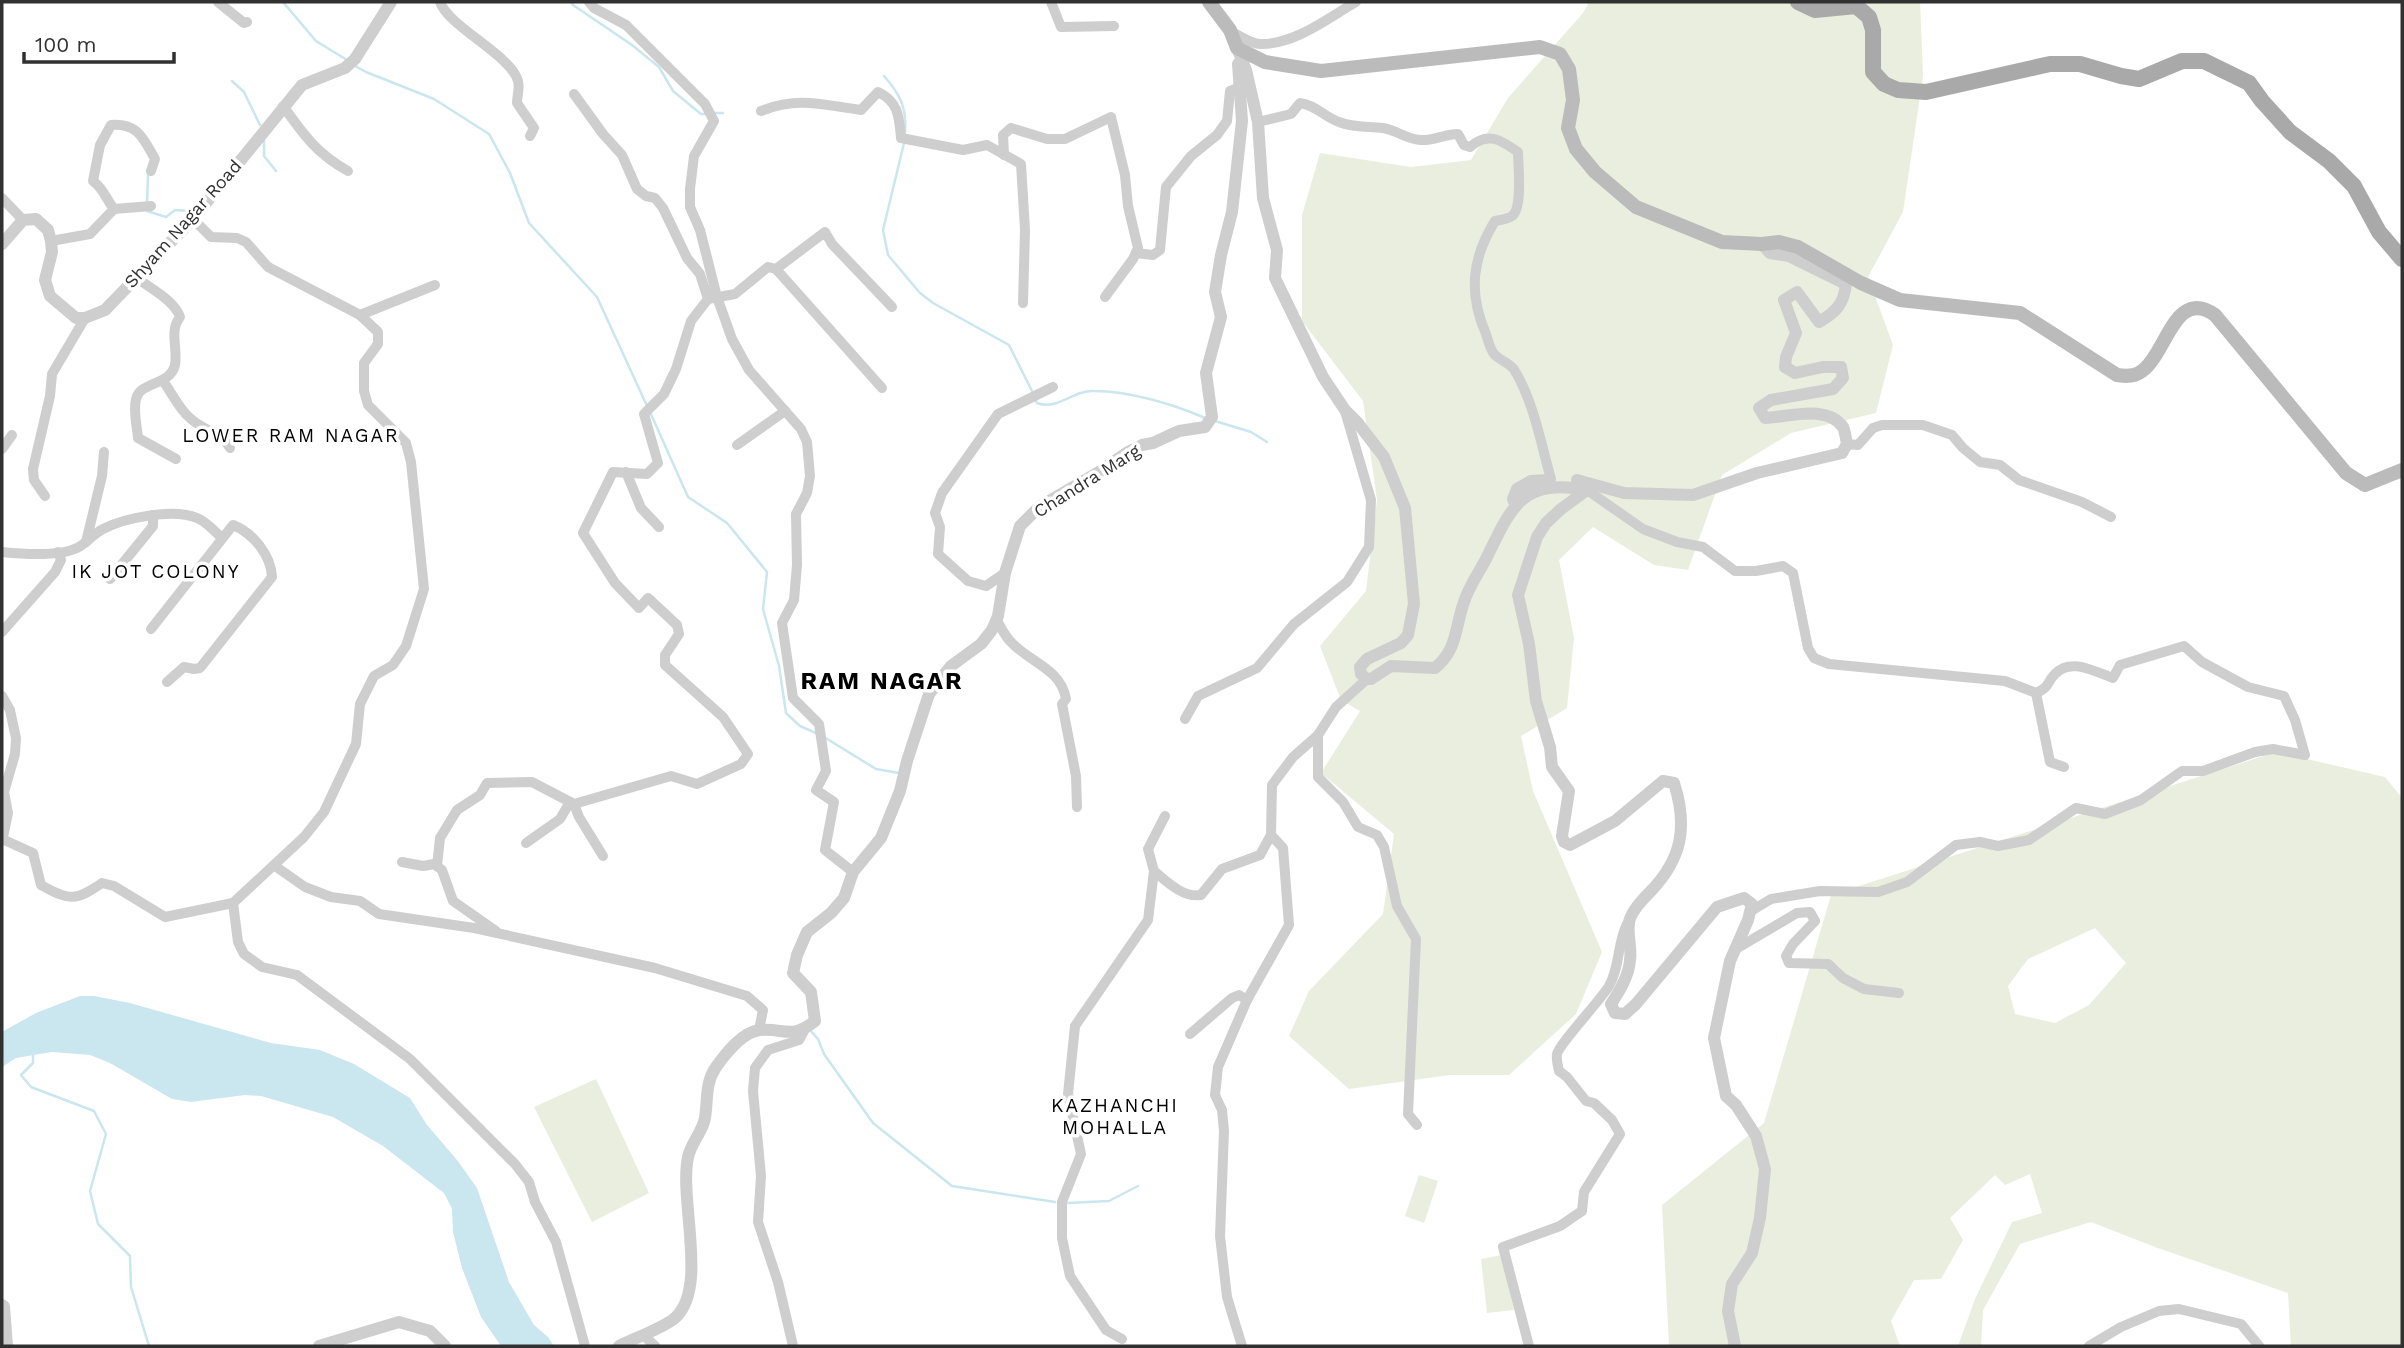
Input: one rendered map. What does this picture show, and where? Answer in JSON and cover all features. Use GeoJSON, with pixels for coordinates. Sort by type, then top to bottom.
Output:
{"type":"FeatureCollection","features":[{"type":"Feature","properties":{"kind":"main road"},"geometry":{"type":"LineString","coordinates":[[1209,2],[1230,30],[1237,48],[1265,62],[1321,71],[1540,47],[1560,54],[1569,69],[1573,100],[1568,128],[1576,149],[1595,172],[1636,207],[1722,242],[1779,242],[1798,247],[1861,283],[1900,300],[2020,313],[2117,375],[2139,373],[2161,346],[2175,320],[2196,306],[2206,309],[2215,315],[2346,473],[2365,485],[2402,470]]}},
{"type":"Feature","properties":{"kind":"main road"},"geometry":{"type":"LineString","coordinates":[[1798,2],[1815,10],[1856,6],[1869,17],[1873,30],[1873,72],[1884,84],[1898,90],[1926,92],[2050,64],[2080,64],[2139,79],[2182,61],[2204,61],[2249,83],[2290,132],[2329,161],[2354,186],[2379,232],[2402,259]]}},
{"type":"Feature","properties":{"kind":"street"},"geometry":{"type":"LineString","coordinates":[[218,2],[244,23],[247,22]]}},
{"type":"Feature","properties":{"kind":"street","name":"Shyam Nagar Road"},"geometry":{"type":"LineString","coordinates":[[85,318],[105,310],[193,219],[302,85],[350,63],[391,2]]}},
{"type":"Feature","properties":{"kind":"street"},"geometry":{"type":"LineString","coordinates":[[440,2],[443,11],[473,34],[514,72],[519,82],[517,103],[534,128],[530,136]]}},
{"type":"Feature","properties":{"kind":"street"},"geometry":{"type":"LineString","coordinates":[[589,2],[594,8],[626,25],[705,104],[714,121],[694,156],[690,188],[691,206],[700,230],[712,298]]}},
{"type":"Feature","properties":{"kind":"street"},"geometry":{"type":"LineString","coordinates":[[1051,2],[1061,27],[1114,26]]}},
{"type":"Feature","properties":{"kind":"street"},"geometry":{"type":"LineString","coordinates":[[1230,30],[1258,44],[1285,39],[1313,27],[1356,2]]}},
{"type":"Feature","properties":{"kind":"street"},"geometry":{"type":"LineString","coordinates":[[1237,48],[1258,122],[1263,198],[1277,250],[1275,278],[1323,377],[1345,410],[1384,457],[1405,508],[1414,604],[1408,635],[1401,643],[1367,659],[1360,667],[1361,674],[1367,679]]}},
{"type":"Feature","properties":{"kind":"street","name":"Chandra Marg"},"geometry":{"type":"LineString","coordinates":[[805,1029],[815,1021],[811,992],[793,973],[797,955],[807,932],[831,913],[844,898],[853,872],[881,838],[900,791],[929,694],[951,666],[981,644],[992,630],[1004,573],[1020,526],[1039,507],[1128,452],[1209,422],[1206,373],[1221,317],[1215,292],[1232,212],[1242,121],[1237,48]]}},
{"type":"Feature","properties":{"kind":"street"},"geometry":{"type":"LineString","coordinates":[[1136,253],[1153,255],[1160,250],[1166,187],[1191,156],[1217,135],[1227,121],[1230,92],[1238,86]]}},
{"type":"Feature","properties":{"kind":"street"},"geometry":{"type":"LineString","coordinates":[[761,110],[780,103],[797,101],[861,110],[878,92],[888,97],[899,110],[901,138],[963,150],[986,145],[1021,164],[1025,230],[1023,303]]}},
{"type":"Feature","properties":{"kind":"street"},"geometry":{"type":"LineString","coordinates":[[574,94],[622,155],[637,189],[646,196],[655,198],[663,208],[687,258],[700,274],[749,370],[801,429],[807,442],[810,476],[807,493],[796,514],[797,565],[794,600],[782,623],[793,698],[819,724],[825,771],[816,790],[834,802],[825,850],[853,872]]}},
{"type":"Feature","properties":{"kind":"street"},"geometry":{"type":"LineString","coordinates":[[1258,122],[1291,114],[1300,103],[1310,104],[1336,122],[1353,126],[1386,128],[1407,138],[1422,140],[1444,134],[1458,134],[1464,145],[1470,147],[1488,137],[1497,139],[1518,152],[1519,193],[1516,210],[1512,216],[1495,221],[1482,242],[1476,261],[1476,298],[1478,316],[1495,354],[1514,369],[1534,418],[1551,480]]}},
{"type":"Feature","properties":{"kind":"street"},"geometry":{"type":"LineString","coordinates":[[283,106],[310,143],[328,160],[348,171]]}},
{"type":"Feature","properties":{"kind":"street"},"geometry":{"type":"LineString","coordinates":[[1004,155],[1003,135],[1012,128],[1046,139],[1065,139],[1111,117],[1138,248],[1105,297]]}},
{"type":"Feature","properties":{"kind":"street"},"geometry":{"type":"LineString","coordinates":[[114,209],[104,190],[93,180],[100,145],[111,125],[125,124],[140,133],[155,159],[151,170]]}},
{"type":"Feature","properties":{"kind":"street"},"geometry":{"type":"LineString","coordinates":[[2,198],[23,220]]}},
{"type":"Feature","properties":{"kind":"street"},"geometry":{"type":"LineString","coordinates":[[51,241],[90,233],[114,209],[151,205]]}},
{"type":"Feature","properties":{"kind":"street"},"geometry":{"type":"LineString","coordinates":[[2,244],[23,220],[36,219],[48,230],[51,241],[52,252],[45,280],[50,296],[76,318],[85,318]]}},
{"type":"Feature","properties":{"kind":"street"},"geometry":{"type":"LineString","coordinates":[[2,696],[10,710],[16,738],[15,754],[4,792],[8,813],[2,838],[33,853],[41,885],[59,896],[82,897],[102,883],[114,886],[165,917],[233,903],[304,837],[324,812],[356,744],[360,704],[374,676],[393,665],[406,646],[424,589],[411,462],[406,443],[368,405],[364,391],[364,363],[378,344],[379,332],[360,315],[268,267],[246,242],[237,238],[211,237],[193,219]]}},
{"type":"Feature","properties":{"kind":"street"},"geometry":{"type":"LineString","coordinates":[[776,269],[825,232],[832,244],[892,307]]}},
{"type":"Feature","properties":{"kind":"street"},"geometry":{"type":"LineString","coordinates":[[1516,505],[1513,499],[1517,489],[1531,481],[1569,478],[1624,493],[1693,495],[1757,473],[1842,453],[1847,444],[1843,428],[1829,416],[1805,414],[1765,418],[1759,408],[1771,400],[1833,389],[1843,378],[1841,367],[1796,373],[1785,367],[1786,357],[1796,333],[1784,300],[1797,292],[1819,322],[1836,312],[1845,297],[1846,284],[1789,256],[1770,253],[1762,244]]}},
{"type":"Feature","properties":{"kind":"street"},"geometry":{"type":"LineString","coordinates":[[526,842],[560,819],[572,803],[671,776],[697,783],[741,764],[748,754],[723,717],[665,665],[665,655],[679,634],[677,625],[648,598],[639,608],[615,583],[583,533],[613,472],[648,474],[658,463],[644,414],[664,394],[676,369],[691,321],[712,298],[735,294],[768,267],[776,269],[882,388]]}},
{"type":"Feature","properties":{"kind":"street"},"geometry":{"type":"LineString","coordinates":[[137,278],[179,312],[180,317],[174,324],[175,363],[171,374],[163,381],[142,390],[136,397],[135,410],[138,438],[176,459]]}},
{"type":"Feature","properties":{"kind":"street"},"geometry":{"type":"LineString","coordinates":[[360,315],[435,285]]}},
{"type":"Feature","properties":{"kind":"street"},"geometry":{"type":"LineString","coordinates":[[45,496],[34,480],[33,469],[50,396],[52,374],[85,318]]}},
{"type":"Feature","properties":{"kind":"street"},"geometry":{"type":"LineString","coordinates":[[163,381],[189,418],[210,433],[226,439],[230,448]]}},
{"type":"Feature","properties":{"kind":"street"},"geometry":{"type":"LineString","coordinates":[[1004,573],[986,586],[968,581],[938,554],[940,527],[934,513],[942,493],[998,414],[1053,387]]}},
{"type":"Feature","properties":{"kind":"street"},"geometry":{"type":"LineString","coordinates":[[1185,719],[1198,696],[1256,668],[1294,624],[1347,582],[1369,547],[1371,500],[1345,410]]}},
{"type":"Feature","properties":{"kind":"street"},"geometry":{"type":"LineString","coordinates":[[737,445],[785,411]]}},
{"type":"Feature","properties":{"kind":"street"},"geometry":{"type":"LineString","coordinates":[[1847,444],[1858,445],[1873,428],[1882,425],[1923,425],[1952,435],[1980,462],[2000,465],[2019,480],[2082,502],[2111,517]]}},
{"type":"Feature","properties":{"kind":"street"},"geometry":{"type":"LineString","coordinates":[[2,449],[12,435]]}},
{"type":"Feature","properties":{"kind":"street"},"geometry":{"type":"LineString","coordinates":[[86,543],[102,475],[104,452]]}},
{"type":"Feature","properties":{"kind":"street"},"geometry":{"type":"LineString","coordinates":[[626,471],[641,508],[659,527]]}},
{"type":"Feature","properties":{"kind":"street"},"geometry":{"type":"LineString","coordinates":[[1154,871],[1174,887],[1192,896],[1201,895],[1222,869],[1260,855],[1271,835],[1272,785],[1293,757],[1318,735],[1336,707],[1367,679],[1391,666],[1436,668],[1447,659],[1465,598],[1502,523],[1516,505],[1538,489],[1568,487],[1587,490],[1643,529],[1677,542],[1703,547],[1735,571],[1756,571],[1783,566],[1793,573],[1808,648],[1814,658],[1829,664],[2005,681],[2036,693],[2047,688],[2054,674],[2063,668],[2080,665],[2113,678],[2120,665],[2184,646],[2202,662],[2248,687],[2284,696],[2295,720],[2305,755],[2273,749],[2239,757],[2203,771],[2182,771],[2141,800],[2105,814],[2076,808],[2029,840],[1998,846],[1980,842],[1956,845],[1907,882],[1878,892],[1820,891],[1771,899],[1751,911]]}},
{"type":"Feature","properties":{"kind":"street"},"geometry":{"type":"LineString","coordinates":[[1529,1346],[1503,1247],[1560,1226],[1582,1211],[1584,1192],[1620,1134],[1612,1120],[1594,1103],[1586,1101],[1559,1070],[1557,1055],[1561,1043],[1598,1002],[1610,984],[1629,920],[1674,862],[1681,815],[1674,783],[1663,780],[1615,821],[1570,845],[1564,842],[1562,836],[1569,791],[1552,767],[1550,747],[1536,701],[1530,644],[1518,595],[1537,537],[1554,516],[1587,490]]}},
{"type":"Feature","properties":{"kind":"street"},"geometry":{"type":"LineString","coordinates":[[2,552],[23,555],[75,549],[101,530],[125,520],[153,515],[179,514],[198,518],[222,538]]}},
{"type":"Feature","properties":{"kind":"street"},"geometry":{"type":"LineString","coordinates":[[110,579],[153,526],[153,515]]}},
{"type":"Feature","properties":{"kind":"street"},"geometry":{"type":"LineString","coordinates":[[151,629],[233,525],[242,528],[258,542],[272,570],[272,577],[200,668],[184,667],[167,682]]}},
{"type":"Feature","properties":{"kind":"street"},"geometry":{"type":"LineString","coordinates":[[2,632],[55,572],[61,560],[58,552]]}},
{"type":"Feature","properties":{"kind":"street"},"geometry":{"type":"LineString","coordinates":[[996,619],[1011,643],[1053,672],[1064,687],[1066,699],[1062,704],[1076,776],[1077,807]]}},
{"type":"Feature","properties":{"kind":"street"},"geometry":{"type":"LineString","coordinates":[[2036,693],[2050,762],[2064,767]]}},
{"type":"Feature","properties":{"kind":"street"},"geometry":{"type":"LineString","coordinates":[[1318,735],[1318,777],[1343,802],[1358,827],[1377,835],[1384,847],[1396,906],[1416,939],[1408,1114],[1417,1125]]}},
{"type":"Feature","properties":{"kind":"street"},"geometry":{"type":"LineString","coordinates":[[437,866],[440,838],[457,810],[480,794],[487,783],[532,782],[572,803],[603,856]]}},
{"type":"Feature","properties":{"kind":"street"},"geometry":{"type":"LineString","coordinates":[[1122,1339],[1106,1330],[1070,1276],[1062,1238],[1062,1202],[1081,1154],[1068,1094],[1075,1026],[1148,920],[1154,871],[1148,849],[1165,816]]}},
{"type":"Feature","properties":{"kind":"street"},"geometry":{"type":"LineString","coordinates":[[1242,1346],[1227,1297],[1220,1236],[1224,1131],[1222,1110],[1215,1096],[1218,1068],[1247,1000],[1289,925],[1283,848],[1271,835]]}},
{"type":"Feature","properties":{"kind":"street"},"geometry":{"type":"LineString","coordinates":[[402,862],[437,866],[442,870],[453,901],[506,936]]}},
{"type":"Feature","properties":{"kind":"street"},"geometry":{"type":"LineString","coordinates":[[275,866],[305,887],[331,897],[360,901],[379,914],[474,928],[655,968],[747,996],[763,1010],[759,1030]]}},
{"type":"Feature","properties":{"kind":"street"},"geometry":{"type":"LineString","coordinates":[[1629,920],[1630,961],[1622,988],[1611,1004],[1615,1013],[1625,1014],[1717,907],[1744,898],[1752,904],[1730,961],[1714,1038],[1726,1096],[1756,1136],[1765,1169],[1760,1218],[1752,1253],[1732,1284],[1728,1311],[1735,1346]]}},
{"type":"Feature","properties":{"kind":"street"},"geometry":{"type":"LineString","coordinates":[[233,903],[238,942],[244,954],[262,967],[297,975],[410,1059],[529,1182],[535,1202],[556,1242],[584,1346]]}},
{"type":"Feature","properties":{"kind":"street"},"geometry":{"type":"LineString","coordinates":[[1736,949],[1797,913],[1810,912],[1815,921],[1793,944],[1786,956],[1789,963],[1828,964],[1843,978],[1864,989],[1899,993]]}},
{"type":"Feature","properties":{"kind":"street"},"geometry":{"type":"LineString","coordinates":[[1190,1034],[1232,998],[1239,995],[1247,1000]]}},
{"type":"Feature","properties":{"kind":"street"},"geometry":{"type":"LineString","coordinates":[[619,1346],[675,1318],[690,1298],[692,1261],[687,1210],[688,1156],[705,1121],[708,1081],[741,1038],[759,1030],[788,1034],[805,1029]]}},
{"type":"Feature","properties":{"kind":"street"},"geometry":{"type":"LineString","coordinates":[[793,1346],[778,1282],[758,1222],[761,1176],[753,1091],[755,1068],[768,1050],[799,1040],[805,1029]]}},
{"type":"Feature","properties":{"kind":"street"},"geometry":{"type":"LineString","coordinates":[[2,1304],[5,1306],[8,1346]]}},
{"type":"Feature","properties":{"kind":"street"},"geometry":{"type":"LineString","coordinates":[[2089,1346],[2121,1327],[2159,1311],[2179,1309],[2241,1324],[2259,1346]]}},
{"type":"Feature","properties":{"kind":"street"},"geometry":{"type":"LineString","coordinates":[[319,1346],[399,1321],[430,1331],[445,1346]]}},
{"type":"Feature","properties":{"kind":"street"},"geometry":{"type":"LineString","coordinates":[[643,1335],[655,1346]]}},
{"type":"Feature","properties":{"kind":"green space"},"geometry":{"type":"Polygon","coordinates":[[[1589,2],[1920,2],[1923,76],[1903,212],[1868,277],[1893,345],[1876,413],[1791,433],[1722,475],[1688,570],[1654,565],[1593,527],[1559,560],[1574,638],[1567,708],[1521,736],[1533,791],[1602,952],[1576,1014],[1509,1075],[1450,1075],[1349,1089],[1289,1036],[1309,991],[1383,914],[1394,834],[1321,773],[1360,711],[1341,700],[1320,646],[1366,591],[1377,500],[1363,401],[1302,321],[1302,215],[1320,153],[1411,167],[1471,160],[1508,98],[1583,13],[1589,2]]]}},
{"type":"Feature","properties":{"kind":"green space"},"geometry":{"type":"Polygon","coordinates":[[[2276,752],[2385,777],[2402,798],[2402,1346],[2291,1346],[2288,1293],[2091,1222],[2020,1244],[1983,1310],[1981,1346],[1958,1346],[1975,1299],[2012,1222],[2042,1213],[2030,1174],[2005,1185],[1995,1175],[1950,1218],[1963,1240],[1941,1279],[1914,1280],[1891,1321],[1900,1346],[1669,1346],[1662,1205],[1764,1123],[1831,895],[2276,752]],[[2095,928],[2028,959],[2008,986],[2015,1014],[2055,1023],[2089,1005],[2126,963],[2095,928]]]}},
{"type":"Feature","properties":{"kind":"green space"},"geometry":{"type":"Polygon","coordinates":[[[596,1079],[649,1193],[592,1222],[534,1107],[596,1079]]]}},
{"type":"Feature","properties":{"kind":"green space"},"geometry":{"type":"Polygon","coordinates":[[[1419,1175],[1438,1181],[1424,1223],[1405,1216],[1419,1175]]]}},
{"type":"Feature","properties":{"kind":"green space"},"geometry":{"type":"Polygon","coordinates":[[[1502,1255],[1514,1310],[1487,1313],[1481,1259],[1502,1255]]]}},
{"type":"Feature","properties":{"kind":"water"},"geometry":{"type":"Polygon","coordinates":[[[80,996],[130,1003],[271,1043],[320,1050],[354,1064],[410,1098],[427,1125],[477,1188],[509,1282],[534,1325],[554,1346],[501,1346],[481,1317],[462,1268],[453,1232],[452,1209],[444,1193],[383,1146],[333,1117],[261,1096],[245,1095],[191,1102],[172,1099],[110,1063],[90,1055],[52,1052],[16,1058],[2,1067],[2,1032],[36,1013],[80,996]]]}},
{"type":"Feature","properties":{"kind":"waterway"},"geometry":{"type":"LineString","coordinates":[[283,2],[316,41],[347,60]]}},
{"type":"Feature","properties":{"kind":"waterway"},"geometry":{"type":"LineString","coordinates":[[571,2],[659,67],[673,91],[701,114],[706,114]]}},
{"type":"Feature","properties":{"kind":"waterway"},"geometry":{"type":"LineString","coordinates":[[355,66],[434,99],[489,134],[510,173],[529,223],[597,297],[647,406]]}},
{"type":"Feature","properties":{"kind":"waterway"},"geometry":{"type":"LineString","coordinates":[[884,76],[901,102],[905,116],[905,132]]}},
{"type":"Feature","properties":{"kind":"waterway"},"geometry":{"type":"LineString","coordinates":[[232,81],[244,92],[260,125]]}},
{"type":"Feature","properties":{"kind":"waterway"},"geometry":{"type":"LineString","coordinates":[[712,113],[723,113]]}},
{"type":"Feature","properties":{"kind":"waterway"},"geometry":{"type":"LineString","coordinates":[[264,140],[264,156],[276,171]]}},
{"type":"Feature","properties":{"kind":"waterway"},"geometry":{"type":"LineString","coordinates":[[904,143],[883,230],[888,255],[920,293],[933,303],[1009,345],[1033,393]]}},
{"type":"Feature","properties":{"kind":"waterway"},"geometry":{"type":"LineString","coordinates":[[147,205],[148,174]]}},
{"type":"Feature","properties":{"kind":"waterway"},"geometry":{"type":"LineString","coordinates":[[147,211],[166,217],[175,210],[190,211]]}},
{"type":"Feature","properties":{"kind":"waterway"},"geometry":{"type":"LineString","coordinates":[[1035,399],[1037,403],[1044,405],[1086,392],[1122,393],[1151,399],[1205,418]]}},
{"type":"Feature","properties":{"kind":"waterway"},"geometry":{"type":"LineString","coordinates":[[650,412],[688,497],[727,523],[767,572],[763,609],[779,666],[786,713],[800,726],[818,734]]}},
{"type":"Feature","properties":{"kind":"waterway"},"geometry":{"type":"LineString","coordinates":[[1215,421],[1251,432],[1267,442]]}},
{"type":"Feature","properties":{"kind":"waterway"},"geometry":{"type":"LineString","coordinates":[[824,737],[876,769],[899,773]]}},
{"type":"Feature","properties":{"kind":"waterway"},"geometry":{"type":"LineString","coordinates":[[810,1030],[873,1123],[952,1186],[1055,1202]]}},
{"type":"Feature","properties":{"kind":"waterway"},"geometry":{"type":"LineString","coordinates":[[33,1052],[33,1063],[21,1075],[31,1087],[94,1111],[106,1134],[90,1191],[98,1224],[130,1256],[131,1287],[149,1346]]}},
{"type":"Feature","properties":{"kind":"waterway"},"geometry":{"type":"LineString","coordinates":[[1068,1203],[1109,1201],[1138,1186]]}},
{"type":"Feature","properties":{"kind":"district","name":"LOWER RAM NAGAR"},"geometry":{"type":"Point","coordinates":[291,435]}},
{"type":"Feature","properties":{"kind":"district","name":"IK JOT COLONY"},"geometry":{"type":"Point","coordinates":[156,571]}},
{"type":"Feature","properties":{"kind":"district","name":"RAM NAGAR"},"geometry":{"type":"Point","coordinates":[882,681]}},
{"type":"Feature","properties":{"kind":"district","name":"KAZHANCHI MOHALLA"},"geometry":{"type":"Point","coordinates":[1115,1116]}}]}
